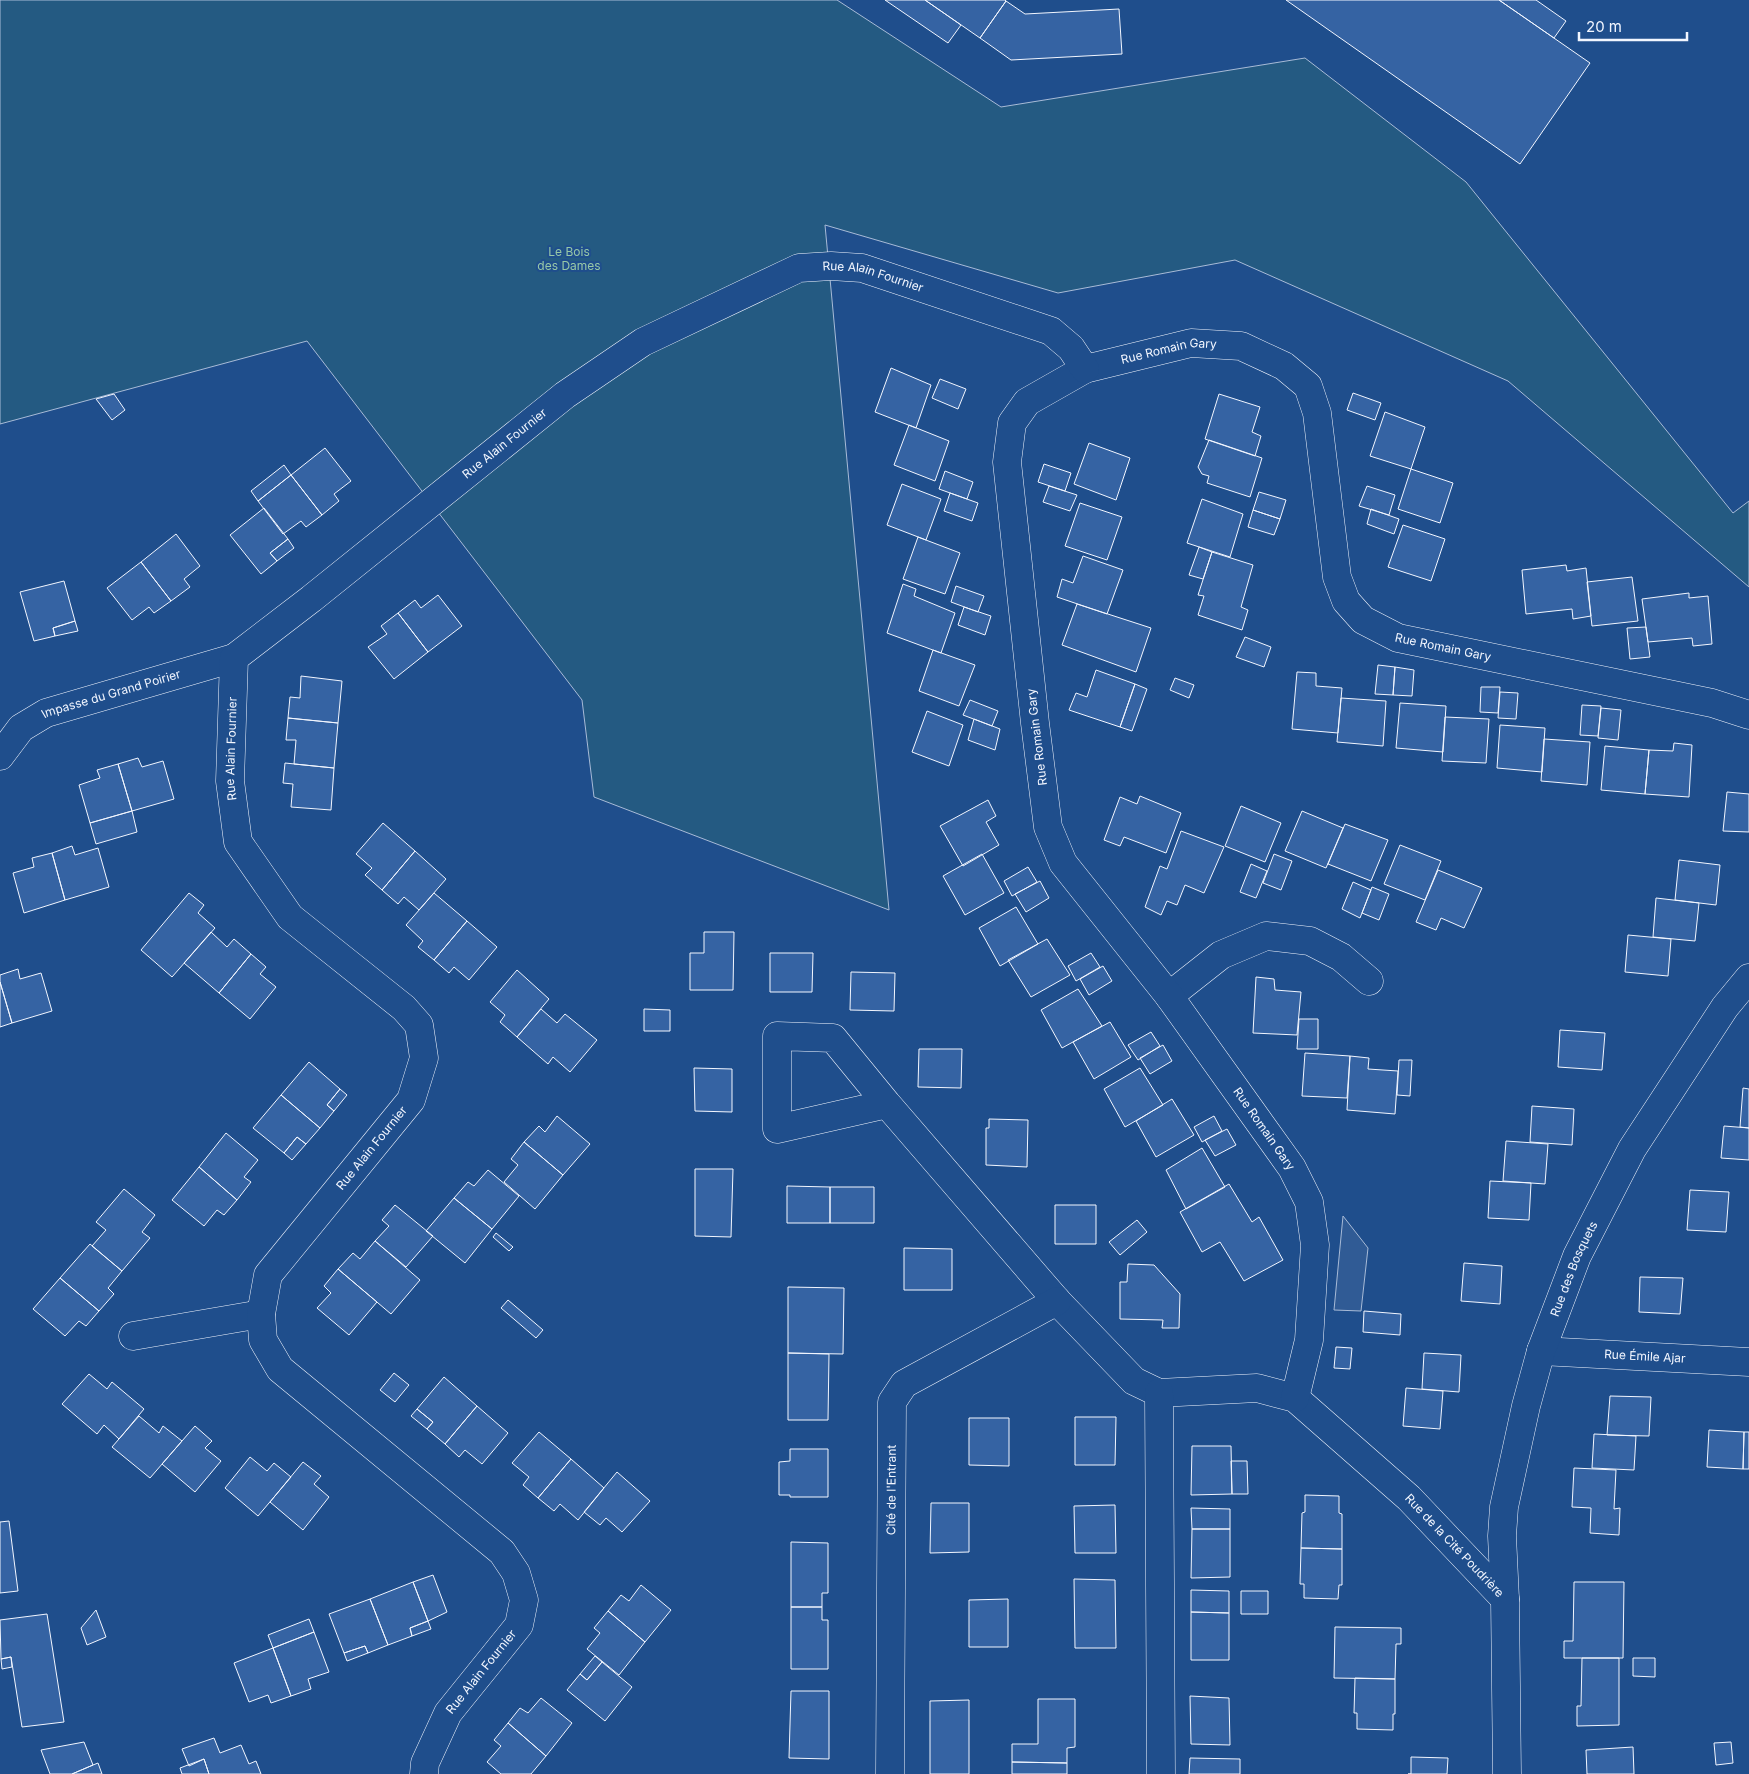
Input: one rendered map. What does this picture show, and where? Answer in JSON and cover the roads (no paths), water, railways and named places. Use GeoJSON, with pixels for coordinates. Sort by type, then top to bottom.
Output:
{"type":"FeatureCollection","features":[{"type":"Feature","properties":{"kind":"street","name":"Rue Alain Fournier"},"geometry":{"type":"LineString","coordinates":[[424,1774],[425,1763],[448,1713],[518,1625],[524,1600],[516,1573],[502,1552],[280,1369],[264,1340],[261,1314],[268,1276],[411,1100],[424,1058],[419,1025],[404,1008],[290,917],[238,842],[230,782],[234,658],[311,600],[565,395],[643,342],[799,268],[831,266],[862,268],[1051,331],[1071,348],[1085,368]]}},
{"type":"Feature","properties":{"kind":"street","name":"Rue Romain Gary"},"geometry":{"type":"LineString","coordinates":[[1295,1398],[1309,1340],[1315,1245],[1309,1202],[1292,1168],[1169,996],[1063,862],[1048,827],[1007,462],[1012,423],[1027,402],[1085,368],[1191,343],[1241,346],[1284,366],[1308,386],[1316,413],[1337,577],[1346,602],[1363,620],[1398,638],[1712,704],[1749,716]]}},
{"type":"Feature","properties":{"kind":"street","name":"Impasse du Grand Poirier"},"geometry":{"type":"LineString","coordinates":[[1,752],[21,728],[46,713],[234,658]]}},
{"type":"Feature","properties":{"kind":"street"},"geometry":{"type":"LineString","coordinates":[[1169,996],[1221,955],[1266,936],[1310,941],[1341,957],[1369,981]]}},
{"type":"Feature","properties":{"kind":"street","name":"Rue des Bosquets"},"geometry":{"type":"LineString","coordinates":[[1505,1599],[1502,1536],[1504,1507],[1526,1406],[1541,1351],[1577,1256],[1632,1149],[1725,1008],[1749,978]]}},
{"type":"Feature","properties":{"kind":"street"},"geometry":{"type":"LineString","coordinates":[[887,1104],[777,1129],[776,1036],[832,1038],[1057,1301],[1134,1380],[1160,1392],[1257,1388],[1295,1398]]}},
{"type":"Feature","properties":{"kind":"street","name":"Cité de l'Entrant"},"geometry":{"type":"LineString","coordinates":[[890,1774],[892,1402],[904,1384],[1057,1301]]}},
{"type":"Feature","properties":{"kind":"street"},"geometry":{"type":"LineString","coordinates":[[133,1336],[261,1314]]}},
{"type":"Feature","properties":{"kind":"street","name":"Rue Émile Ajar"},"geometry":{"type":"LineString","coordinates":[[1541,1351],[1749,1362]]}},
{"type":"Feature","properties":{"kind":"street"},"geometry":{"type":"LineString","coordinates":[[1160,1392],[1161,1774]]}},
{"type":"Feature","properties":{"kind":"street","name":"Rue de la Cité Poudrière"},"geometry":{"type":"LineString","coordinates":[[1295,1398],[1408,1498],[1505,1599],[1507,1774]]}},
{"type":"Feature","properties":{"kind":"park label","name":"Le Bois des Dames"},"geometry":{"type":"Point","coordinates":[569,259]}}]}
